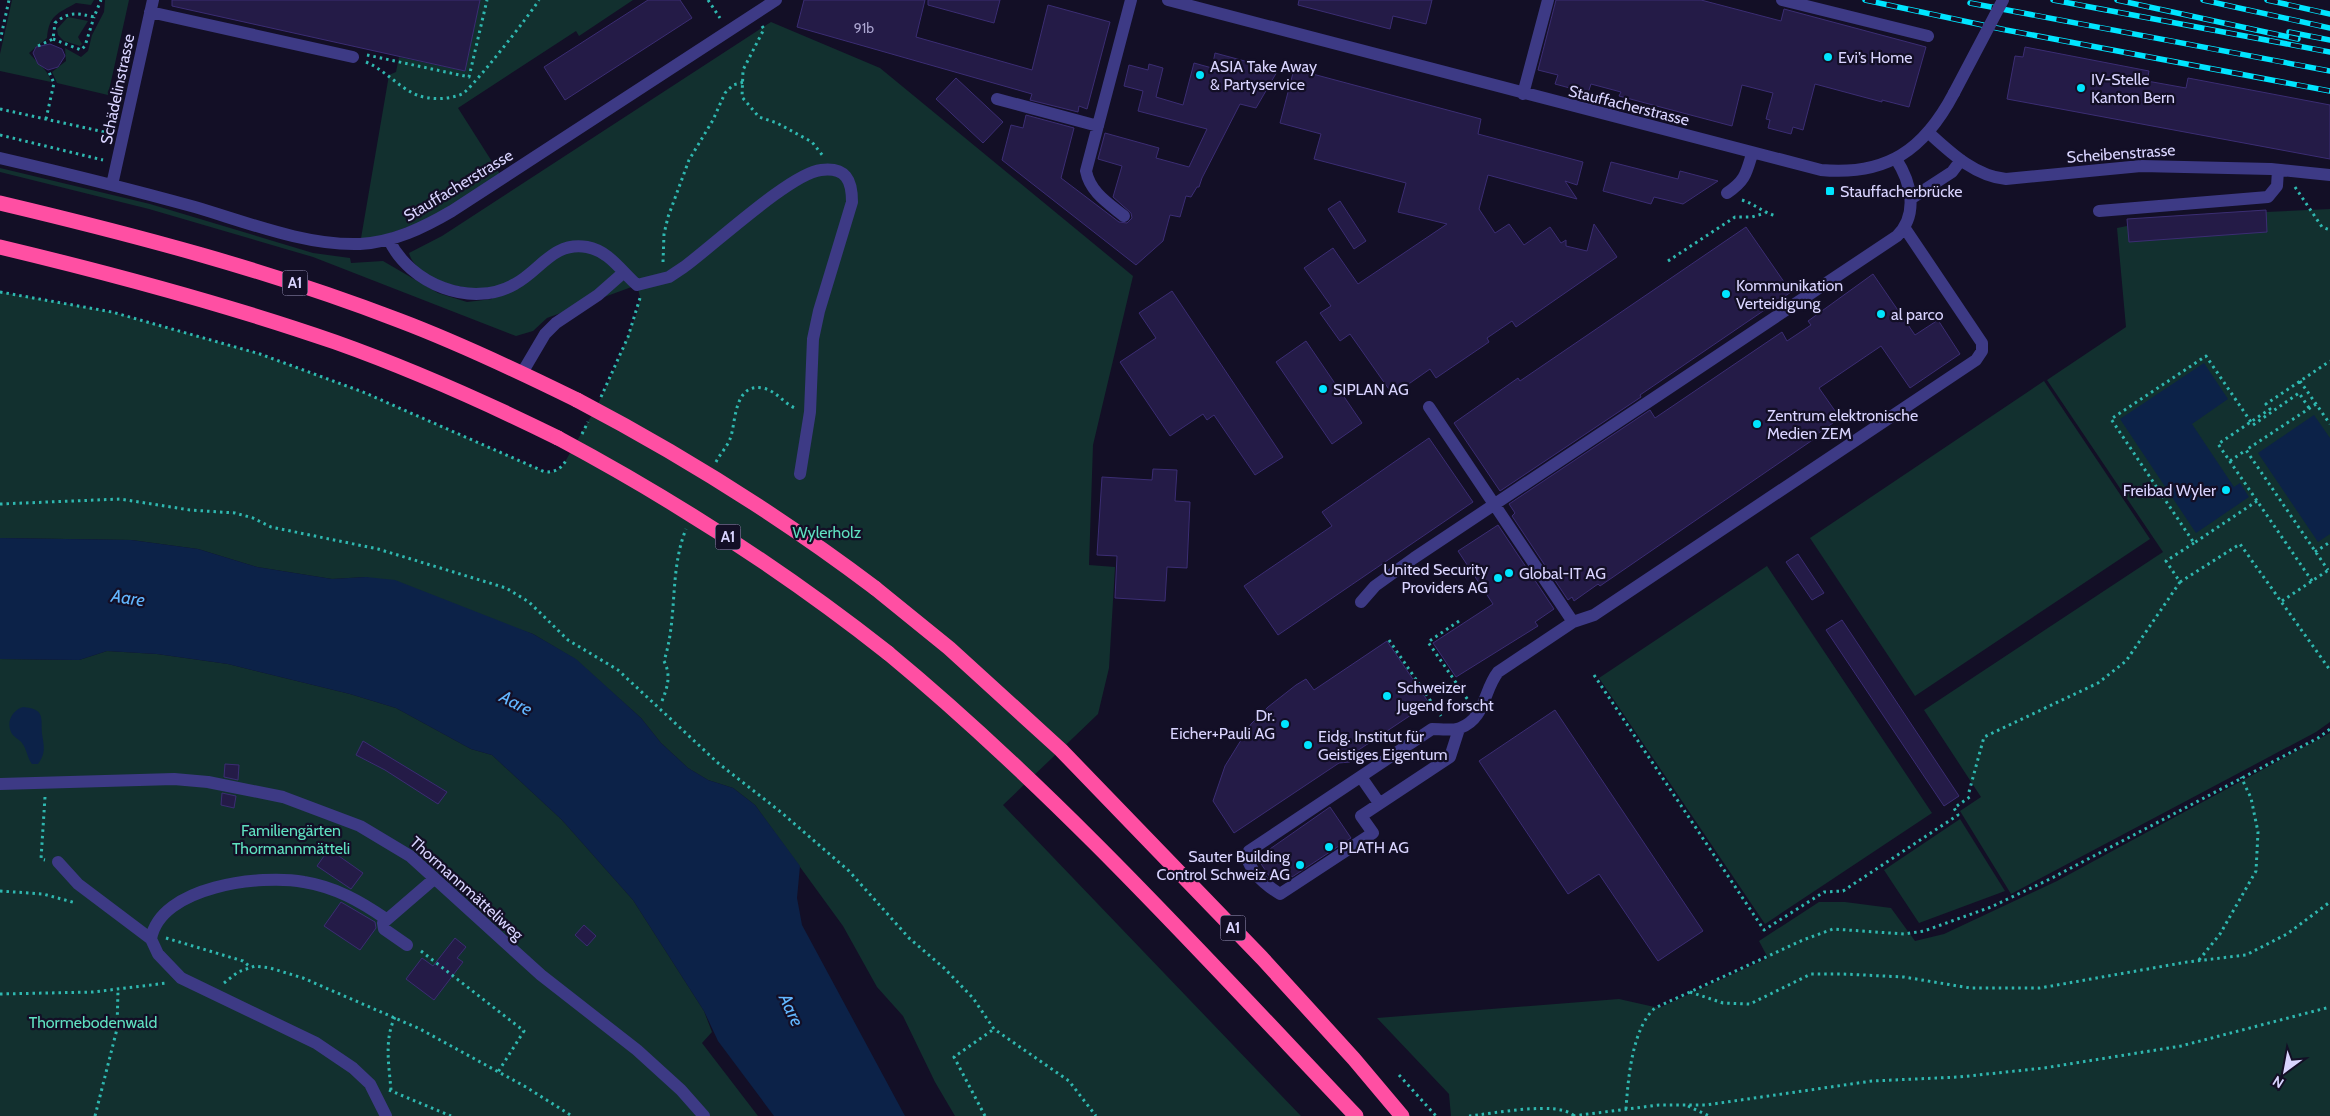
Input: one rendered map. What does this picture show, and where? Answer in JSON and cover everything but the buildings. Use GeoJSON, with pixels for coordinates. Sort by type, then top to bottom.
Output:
{"type":"FeatureCollection","features":[{"type":"Feature","properties":{"kind":"highway","name":"A1"},"geometry":{"type":"LineString","coordinates":[[0,202],[162,243],[304,286],[399,320],[522,373],[577,400],[706,471],[836,559],[950,648],[1061,750],[1262,958],[1354,1059],[1402,1116]]}},
{"type":"Feature","properties":{"kind":"highway","name":"A1"},"geometry":{"type":"LineString","coordinates":[[0,247],[166,289],[336,343],[436,382],[558,438],[682,508],[809,593],[922,681],[1031,780],[1249,1002],[1356,1116]]}},
{"type":"Feature","properties":{"kind":"street","name":"Stauffacherstrasse"},"geometry":{"type":"LineString","coordinates":[[0,158],[112,185],[307,239],[345,244],[389,240],[409,234],[452,212],[776,0]]}},
{"type":"Feature","properties":{"kind":"street"},"geometry":{"type":"LineString","coordinates":[[1124,216],[1097,194],[1087,176],[1087,166],[1131,0]]}},
{"type":"Feature","properties":{"kind":"street","name":"Stauffacherstrasse"},"geometry":{"type":"LineString","coordinates":[[1168,0],[1752,154],[1803,167],[1833,171],[1860,169],[1896,159],[1929,132],[1954,93],[2003,0]]}},
{"type":"Feature","properties":{"kind":"street"},"geometry":{"type":"LineString","coordinates":[[1523,94],[1548,0]]}},
{"type":"Feature","properties":{"kind":"street"},"geometry":{"type":"LineString","coordinates":[[1782,0],[1928,36]]}},
{"type":"Feature","properties":{"kind":"street"},"geometry":{"type":"LineString","coordinates":[[151,6],[352,57]]}},
{"type":"Feature","properties":{"kind":"street","name":"Schädelinstrasse"},"geometry":{"type":"LineString","coordinates":[[112,185],[151,6]]}},
{"type":"Feature","properties":{"kind":"street"},"geometry":{"type":"LineString","coordinates":[[997,99],[1098,126]]}},
{"type":"Feature","properties":{"kind":"street","name":"Scheibenstrasse"},"geometry":{"type":"LineString","coordinates":[[1929,132],[1961,160],[1987,175],[2006,179],[2140,166],[2200,166],[2330,175]]}},
{"type":"Feature","properties":{"kind":"street"},"geometry":{"type":"LineString","coordinates":[[1727,193],[1741,183],[1752,154]]}},
{"type":"Feature","properties":{"kind":"street"},"geometry":{"type":"LineString","coordinates":[[1361,602],[1375,586],[1891,240],[1904,227],[1912,198],[1905,175],[1896,159]]}},
{"type":"Feature","properties":{"kind":"street"},"geometry":{"type":"LineString","coordinates":[[1912,198],[1952,172],[1961,160]]}},
{"type":"Feature","properties":{"kind":"street"},"geometry":{"type":"LineString","coordinates":[[389,240],[395,254],[416,273],[438,286],[462,293],[478,295],[497,292],[517,284],[555,251],[571,247],[586,247],[600,252],[612,260],[637,285],[669,276],[702,254],[767,200],[799,179],[820,170],[834,170],[845,175],[852,185],[852,202],[813,339],[810,412],[800,474]]}},
{"type":"Feature","properties":{"kind":"street"},"geometry":{"type":"LineString","coordinates":[[2099,211],[2268,196],[2277,186],[2278,170]]}},
{"type":"Feature","properties":{"kind":"street"},"geometry":{"type":"LineString","coordinates":[[1455,729],[1450,756],[1360,816],[1373,833],[1280,894],[1267,886],[1248,863],[1249,851],[1432,729],[1455,729],[1479,715],[1491,683],[1498,672],[1573,622],[1594,615],[1976,360],[1982,351],[1982,343],[1904,227]]}},
{"type":"Feature","properties":{"kind":"street"},"geometry":{"type":"LineString","coordinates":[[522,373],[534,349],[551,328],[598,295],[623,273]]}},
{"type":"Feature","properties":{"kind":"street"},"geometry":{"type":"LineString","coordinates":[[1429,407],[1573,622]]}},
{"type":"Feature","properties":{"kind":"street"},"geometry":{"type":"LineString","coordinates":[[1361,777],[1379,803]]}},
{"type":"Feature","properties":{"kind":"street","name":"Thormannmätteliweg"},"geometry":{"type":"LineString","coordinates":[[0,784],[46,781],[174,779],[218,783],[283,797],[360,826],[410,856],[541,975],[617,1032],[671,1080],[704,1116]]}},
{"type":"Feature","properties":{"kind":"street"},"geometry":{"type":"LineString","coordinates":[[58,862],[67,875],[78,884],[152,936],[158,954],[181,978],[316,1043],[353,1068],[370,1084],[386,1116]]}},
{"type":"Feature","properties":{"kind":"street"},"geometry":{"type":"LineString","coordinates":[[407,945],[382,927],[386,919],[434,879]]}},
{"type":"Feature","properties":{"kind":"street"},"geometry":{"type":"LineString","coordinates":[[152,936],[162,916],[180,902],[212,888],[252,880],[303,882],[347,894],[386,919]]}},
{"type":"Feature","properties":{"kind":"path"},"geometry":{"type":"LineString","coordinates":[[0,41],[10,0]]}},
{"type":"Feature","properties":{"kind":"path"},"geometry":{"type":"LineString","coordinates":[[38,46],[53,39],[81,50],[85,46],[101,0]]}},
{"type":"Feature","properties":{"kind":"path"},"geometry":{"type":"LineString","coordinates":[[487,0],[469,77],[353,52],[352,57],[384,72],[418,95],[441,99],[460,95],[476,82],[538,0]]}},
{"type":"Feature","properties":{"kind":"path"},"geometry":{"type":"LineString","coordinates":[[708,0],[729,32]]}},
{"type":"Feature","properties":{"kind":"path"},"geometry":{"type":"LineString","coordinates":[[53,39],[55,23],[65,15],[81,14],[94,17]]}},
{"type":"Feature","properties":{"kind":"path"},"geometry":{"type":"LineString","coordinates":[[764,29],[743,70],[742,97],[760,117],[777,123],[812,142],[834,170]]}},
{"type":"Feature","properties":{"kind":"path"},"geometry":{"type":"LineString","coordinates":[[46,119],[54,83],[48,70]]}},
{"type":"Feature","properties":{"kind":"path"},"geometry":{"type":"LineString","coordinates":[[669,276],[663,266],[664,234],[672,201],[682,184],[693,153],[713,120],[725,93],[733,85],[744,82]]}},
{"type":"Feature","properties":{"kind":"path"},"geometry":{"type":"LineString","coordinates":[[0,109],[103,131]]}},
{"type":"Feature","properties":{"kind":"path"},"geometry":{"type":"LineString","coordinates":[[0,135],[118,163]]}},
{"type":"Feature","properties":{"kind":"path"},"geometry":{"type":"LineString","coordinates":[[2292,182],[2322,227],[2330,230]]}},
{"type":"Feature","properties":{"kind":"path"},"geometry":{"type":"LineString","coordinates":[[1740,200],[1754,204],[1765,213],[1777,216]]}},
{"type":"Feature","properties":{"kind":"path"},"geometry":{"type":"LineString","coordinates":[[1668,261],[1735,217],[1752,217],[1765,213]]}},
{"type":"Feature","properties":{"kind":"path"},"geometry":{"type":"LineString","coordinates":[[2194,543],[2111,419],[2206,356],[2253,425],[2299,394],[2310,408]]}},
{"type":"Feature","properties":{"kind":"path"},"geometry":{"type":"LineString","coordinates":[[2312,581],[2218,444],[2270,409],[2266,404],[2330,361]]}},
{"type":"Feature","properties":{"kind":"path"},"geometry":{"type":"LineString","coordinates":[[2300,381],[2330,424]]}},
{"type":"Feature","properties":{"kind":"path"},"geometry":{"type":"LineString","coordinates":[[733,426],[738,405],[746,394],[757,388],[774,392],[792,407],[810,412]]}},
{"type":"Feature","properties":{"kind":"path"},"geometry":{"type":"LineString","coordinates":[[2230,462],[2316,404]]}},
{"type":"Feature","properties":{"kind":"path"},"geometry":{"type":"LineString","coordinates":[[2246,450],[2329,570],[2282,601]]}},
{"type":"Feature","properties":{"kind":"path"},"geometry":{"type":"LineString","coordinates":[[0,504],[120,498],[190,510],[235,513],[253,518],[271,527],[378,549],[506,588],[529,602],[568,640],[618,670],[718,763],[782,813],[848,871],[909,938],[944,968],[973,998],[994,1029],[1069,1081],[1096,1116]]}},
{"type":"Feature","properties":{"kind":"path"},"geometry":{"type":"LineString","coordinates":[[2180,582],[2166,561],[2257,501]]}},
{"type":"Feature","properties":{"kind":"path"},"geometry":{"type":"LineString","coordinates":[[2315,552],[2330,542]]}},
{"type":"Feature","properties":{"kind":"path"},"geometry":{"type":"LineString","coordinates":[[1969,792],[1984,737],[2098,682],[2126,661],[2180,582],[2240,544],[2330,670]]}},
{"type":"Feature","properties":{"kind":"path"},"geometry":{"type":"LineString","coordinates":[[662,701],[667,689],[669,671],[664,660],[671,639],[679,546]]}},
{"type":"Feature","properties":{"kind":"path"},"geometry":{"type":"LineString","coordinates":[[1458,620],[1428,642],[1479,715]]}},
{"type":"Feature","properties":{"kind":"path"},"geometry":{"type":"LineString","coordinates":[[1389,640],[1455,729]]}},
{"type":"Feature","properties":{"kind":"path"},"geometry":{"type":"LineString","coordinates":[[1594,675],[1764,930],[1824,892],[1843,891],[1958,815],[1954,808],[1971,796]]}},
{"type":"Feature","properties":{"kind":"path"},"geometry":{"type":"LineString","coordinates":[[1626,1110],[1630,1068],[1644,1021],[1655,1008],[1803,940],[1833,929],[1904,934],[1924,931],[1992,907],[2050,879],[2318,738],[2330,729]]}},
{"type":"Feature","properties":{"kind":"path"},"geometry":{"type":"LineString","coordinates":[[2198,960],[2220,934],[2256,871],[2258,832],[2250,798],[2241,777]]}},
{"type":"Feature","properties":{"kind":"path"},"geometry":{"type":"LineString","coordinates":[[46,781],[41,859],[58,862]]}},
{"type":"Feature","properties":{"kind":"path"},"geometry":{"type":"LineString","coordinates":[[0,891],[42,894],[81,904]]}},
{"type":"Feature","properties":{"kind":"path"},"geometry":{"type":"LineString","coordinates":[[1689,992],[1723,1003],[1750,1004],[1811,974],[1904,977],[1970,988],[2040,988],[2198,960],[2246,955],[2287,934],[2330,902]]}},
{"type":"Feature","properties":{"kind":"path"},"geometry":{"type":"LineString","coordinates":[[152,936],[244,960],[249,967]]}},
{"type":"Feature","properties":{"kind":"path"},"geometry":{"type":"LineString","coordinates":[[407,945],[412,945],[436,962],[524,1031],[498,1072]]}},
{"type":"Feature","properties":{"kind":"path"},"geometry":{"type":"LineString","coordinates":[[216,996],[229,979],[249,967],[270,968],[303,978],[395,1017],[498,1072],[572,1116]]}},
{"type":"Feature","properties":{"kind":"path"},"geometry":{"type":"LineString","coordinates":[[0,994],[48,994],[118,990],[166,984],[181,978]]}},
{"type":"Feature","properties":{"kind":"path"},"geometry":{"type":"LineString","coordinates":[[95,1116],[117,1029],[118,990]]}},
{"type":"Feature","properties":{"kind":"path"},"geometry":{"type":"LineString","coordinates":[[1469,1116],[1552,1108],[1565,1110],[1574,1116],[1659,1105],[1706,1105],[1872,1081],[1959,1077],[2044,1068],[2181,1046],[2330,1007]]}},
{"type":"Feature","properties":{"kind":"path"},"geometry":{"type":"LineString","coordinates":[[392,1091],[388,1044],[395,1017]]}},
{"type":"Feature","properties":{"kind":"path"},"geometry":{"type":"LineString","coordinates":[[985,1116],[954,1057],[994,1029]]}},
{"type":"Feature","properties":{"kind":"path"},"geometry":{"type":"LineString","coordinates":[[1399,1075],[1436,1116]]}},
{"type":"Feature","properties":{"kind":"path"},"geometry":{"type":"LineString","coordinates":[[375,1092],[384,1088],[451,1116]]}},
{"type":"Feature","properties":{"kind":"path"},"geometry":{"type":"LineString","coordinates":[[1685,1105],[1709,1116]]}},
{"type":"Feature","properties":{"kind":"green space"},"geometry":{"type":"Polygon","coordinates":[[[12,0],[94,0],[91,5],[76,3],[55,16],[50,24],[47,38],[29,53],[45,70],[51,82],[0,71],[0,54],[12,0]]]}},
{"type":"Feature","properties":{"kind":"green space"},"geometry":{"type":"Polygon","coordinates":[[[105,0],[129,0],[108,95],[57,83],[52,72],[66,61],[65,48],[81,57],[88,51],[92,35],[104,12],[105,0]]]}},
{"type":"Feature","properties":{"kind":"green space"},"geometry":{"type":"Polygon","coordinates":[[[480,0],[633,0],[579,36],[576,31],[458,108],[503,179],[452,211],[360,244],[389,75],[396,72],[399,57],[465,71],[480,0]]]}},
{"type":"Feature","properties":{"kind":"green space"},"geometry":{"type":"Polygon","coordinates":[[[68,17],[88,21],[78,37],[82,44],[80,46],[64,41],[58,35],[57,29],[68,17]]]}},
{"type":"Feature","properties":{"kind":"green space","name":"Wylerholz"},"geometry":{"type":"Polygon","coordinates":[[[771,22],[880,68],[1133,276],[1093,445],[1089,565],[1115,567],[1109,668],[1098,714],[1003,805],[1301,1116],[955,1116],[935,1082],[903,1016],[877,987],[843,926],[755,805],[733,788],[708,780],[688,768],[661,743],[641,718],[575,659],[533,634],[366,577],[332,579],[257,567],[198,549],[131,540],[0,538],[0,292],[112,312],[260,354],[363,392],[545,472],[554,472],[562,467],[597,406],[617,364],[638,310],[640,297],[637,285],[547,318],[533,331],[516,336],[313,257],[149,209],[0,172],[0,168],[150,204],[313,253],[350,258],[351,263],[383,261],[438,293],[467,302],[492,299],[491,288],[481,289],[456,286],[431,277],[421,270],[409,253],[442,236],[771,22]]]}},
{"type":"Feature","properties":{"kind":"green space","name":"Freibad Wyler"},"geometry":{"type":"Polygon","coordinates":[[[2330,209],[2330,722],[2316,732],[2011,894],[1960,811],[1981,797],[1924,710],[2163,552],[2047,380],[2126,327],[2117,228],[2127,226],[2127,219],[2266,210],[2266,212],[2330,209]]]}},
{"type":"Feature","properties":{"kind":"green space"},"geometry":{"type":"Polygon","coordinates":[[[2044,381],[2150,539],[1915,696],[1810,538],[2044,381]]]}},
{"type":"Feature","properties":{"kind":"green space"},"geometry":{"type":"Polygon","coordinates":[[[1767,566],[1932,813],[1765,924],[1599,678],[1767,566]]]}},
{"type":"Feature","properties":{"kind":"green space"},"geometry":{"type":"Polygon","coordinates":[[[107,651],[157,654],[228,664],[350,694],[396,708],[471,749],[492,755],[562,820],[633,900],[704,1011],[712,1032],[702,1043],[758,1116],[0,1116],[0,659],[79,660],[107,651]]]}},
{"type":"Feature","properties":{"kind":"green space"},"geometry":{"type":"Polygon","coordinates":[[[2330,733],[2330,1116],[1451,1116],[1449,1094],[1377,1018],[1619,999],[1659,1008],[1768,958],[1759,941],[1819,902],[1845,902],[1891,908],[1915,941],[1944,934],[2057,881],[2330,733]]]}},
{"type":"Feature","properties":{"kind":"green space"},"geometry":{"type":"Polygon","coordinates":[[[1960,819],[2005,891],[1919,923],[1884,870],[1960,819]]]}},
{"type":"Feature","properties":{"kind":"water"},"geometry":{"type":"Polygon","coordinates":[[[2204,363],[2228,399],[2192,424],[2234,487],[2240,483],[2249,497],[2196,533],[2120,419],[2204,363]]]}},
{"type":"Feature","properties":{"kind":"water"},"geometry":{"type":"Polygon","coordinates":[[[2314,415],[2330,438],[2330,534],[2318,542],[2258,453],[2314,415]]]}},
{"type":"Feature","properties":{"kind":"water","name":"Aare"},"geometry":{"type":"Polygon","coordinates":[[[0,538],[131,540],[198,549],[257,567],[332,579],[366,577],[395,580],[533,634],[576,659],[641,718],[661,743],[688,768],[708,780],[733,788],[755,805],[800,866],[797,898],[802,925],[905,1116],[774,1116],[718,1041],[704,1011],[633,900],[562,820],[492,755],[471,749],[396,708],[350,694],[228,664],[157,654],[107,651],[79,660],[0,659],[0,538]]]}},
{"type":"Feature","properties":{"kind":"water"},"geometry":{"type":"Polygon","coordinates":[[[19,708],[35,710],[40,715],[44,749],[38,764],[32,764],[24,745],[11,732],[9,724],[11,716],[19,708]]]}},
{"type":"Feature","properties":{"kind":"railway"},"geometry":{"type":"LineString","coordinates":[[1865,0],[2006,30],[2330,91]]}},
{"type":"Feature","properties":{"kind":"railway"},"geometry":{"type":"LineString","coordinates":[[2053,0],[2330,52]]}},
{"type":"Feature","properties":{"kind":"railway"},"geometry":{"type":"LineString","coordinates":[[2117,0],[2298,39]]}},
{"type":"Feature","properties":{"kind":"railway"},"geometry":{"type":"LineString","coordinates":[[2203,0],[2330,28]]}},
{"type":"Feature","properties":{"kind":"railway"},"geometry":{"type":"LineString","coordinates":[[2267,0],[2330,14]]}},
{"type":"Feature","properties":{"kind":"railway"},"geometry":{"type":"LineString","coordinates":[[1970,3],[2330,71]]}},
{"type":"Feature","properties":{"kind":"railway"},"geometry":{"type":"LineString","coordinates":[[2289,32],[2330,40]]}},
{"type":"Feature","properties":{"kind":"place","name":"Evi’s Home"},"geometry":{"type":"Point","coordinates":[1828,57]}},
{"type":"Feature","properties":{"kind":"place","name":"ASIA Take Away & Partyservice"},"geometry":{"type":"Point","coordinates":[1200,75]}},
{"type":"Feature","properties":{"kind":"place","name":"IV-Stelle Kanton Bern"},"geometry":{"type":"Point","coordinates":[2081,88]}},
{"type":"Feature","properties":{"kind":"place","name":"Stauffacherbrücke"},"geometry":{"type":"Point","coordinates":[1830,191]}},
{"type":"Feature","properties":{"kind":"place","name":"Kommunikation Verteidigung"},"geometry":{"type":"Point","coordinates":[1726,294]}},
{"type":"Feature","properties":{"kind":"place","name":"al parco"},"geometry":{"type":"Point","coordinates":[1881,314]}},
{"type":"Feature","properties":{"kind":"place","name":"SIPLAN AG"},"geometry":{"type":"Point","coordinates":[1323,389]}},
{"type":"Feature","properties":{"kind":"place","name":"Zentrum elektronische Medien ZEM"},"geometry":{"type":"Point","coordinates":[1757,424]}},
{"type":"Feature","properties":{"kind":"place","name":"Freibad Wyler"},"geometry":{"type":"Point","coordinates":[2226,490]}},
{"type":"Feature","properties":{"kind":"place","name":"Global-IT AG"},"geometry":{"type":"Point","coordinates":[1509,573]}},
{"type":"Feature","properties":{"kind":"place","name":"United Security Providers AG"},"geometry":{"type":"Point","coordinates":[1498,578]}},
{"type":"Feature","properties":{"kind":"place","name":"Schweizer Jugend forscht"},"geometry":{"type":"Point","coordinates":[1387,696]}},
{"type":"Feature","properties":{"kind":"place","name":"Dr. Eicher+Pauli AG"},"geometry":{"type":"Point","coordinates":[1285,724]}},
{"type":"Feature","properties":{"kind":"place","name":"Eidg. Institut für Geistiges Eigentum"},"geometry":{"type":"Point","coordinates":[1308,745]}},
{"type":"Feature","properties":{"kind":"place","name":"PLATH AG"},"geometry":{"type":"Point","coordinates":[1329,847]}},
{"type":"Feature","properties":{"kind":"place","name":"Sauter Building Control Schweiz AG"},"geometry":{"type":"Point","coordinates":[1300,865]}},
{"type":"Feature","properties":{"kind":"park label","name":"Familiengärten Thormannmätteli"},"geometry":{"type":"Point","coordinates":[291,839]}},
{"type":"Feature","properties":{"kind":"park label","name":"Thormebodenwald"},"geometry":{"type":"Point","coordinates":[93,1022]}}]}
